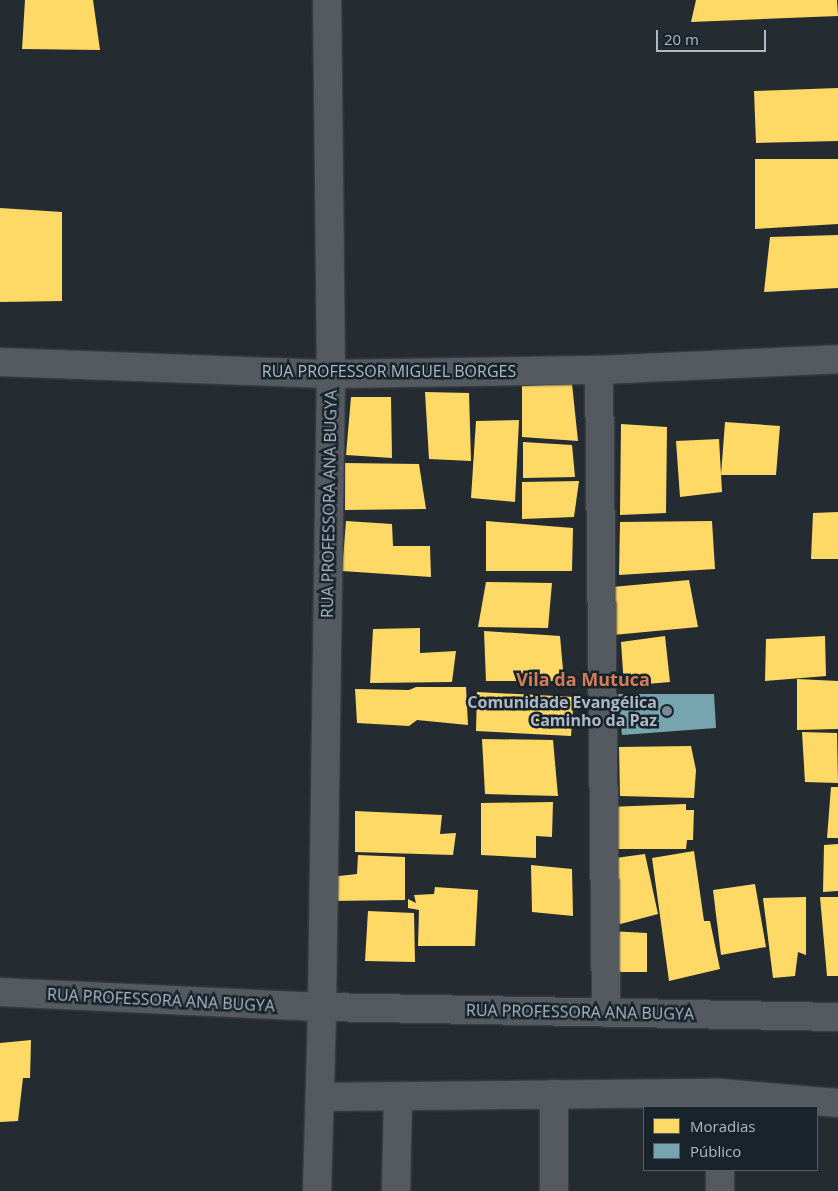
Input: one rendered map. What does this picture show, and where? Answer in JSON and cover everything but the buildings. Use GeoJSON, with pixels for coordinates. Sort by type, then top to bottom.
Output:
{"type":"FeatureCollection","features":[{"type":"Feature","properties":{"kind":"street","name":"RUA PROFESSORA ANA BUGYA"},"geometry":{"type":"LineString","coordinates":[[317,1191],[322,1007],[331,374],[327,0]]}},
{"type":"Feature","properties":{"kind":"street","name":"RUA PROFESSOR MIGUEL BORGES"},"geometry":{"type":"LineString","coordinates":[[0,362],[331,374],[600,370],[838,359]]}},
{"type":"Feature","properties":{"kind":"street"},"geometry":{"type":"LineString","coordinates":[[600,370],[606,1013]]}},
{"type":"Feature","properties":{"kind":"street","name":"RUA PROFESSORA ANA BUGYA"},"geometry":{"type":"LineString","coordinates":[[0,992],[322,1007],[838,1017]]}},
{"type":"Feature","properties":{"kind":"street"},"geometry":{"type":"LineString","coordinates":[[320,1097],[398,1098],[554,1094],[838,1103]]}},
{"type":"Feature","properties":{"kind":"street"},"geometry":{"type":"LineString","coordinates":[[554,1094],[554,1191]]}},
{"type":"Feature","properties":{"kind":"street"},"geometry":{"type":"LineString","coordinates":[[396,1191],[398,1098]]}},
{"type":"Feature","properties":{"kind":"street"},"geometry":{"type":"LineString","coordinates":[[720,1171],[720,1191]]}},
{"type":"Feature","properties":{"kind":"place","name":"Comunidade Evangélica Caminho da Paz"},"geometry":{"type":"Point","coordinates":[667,711]}},
{"type":"Feature","properties":{"kind":"district","name":"Vila da Mutuca"},"geometry":{"type":"Point","coordinates":[583,679]}}]}
